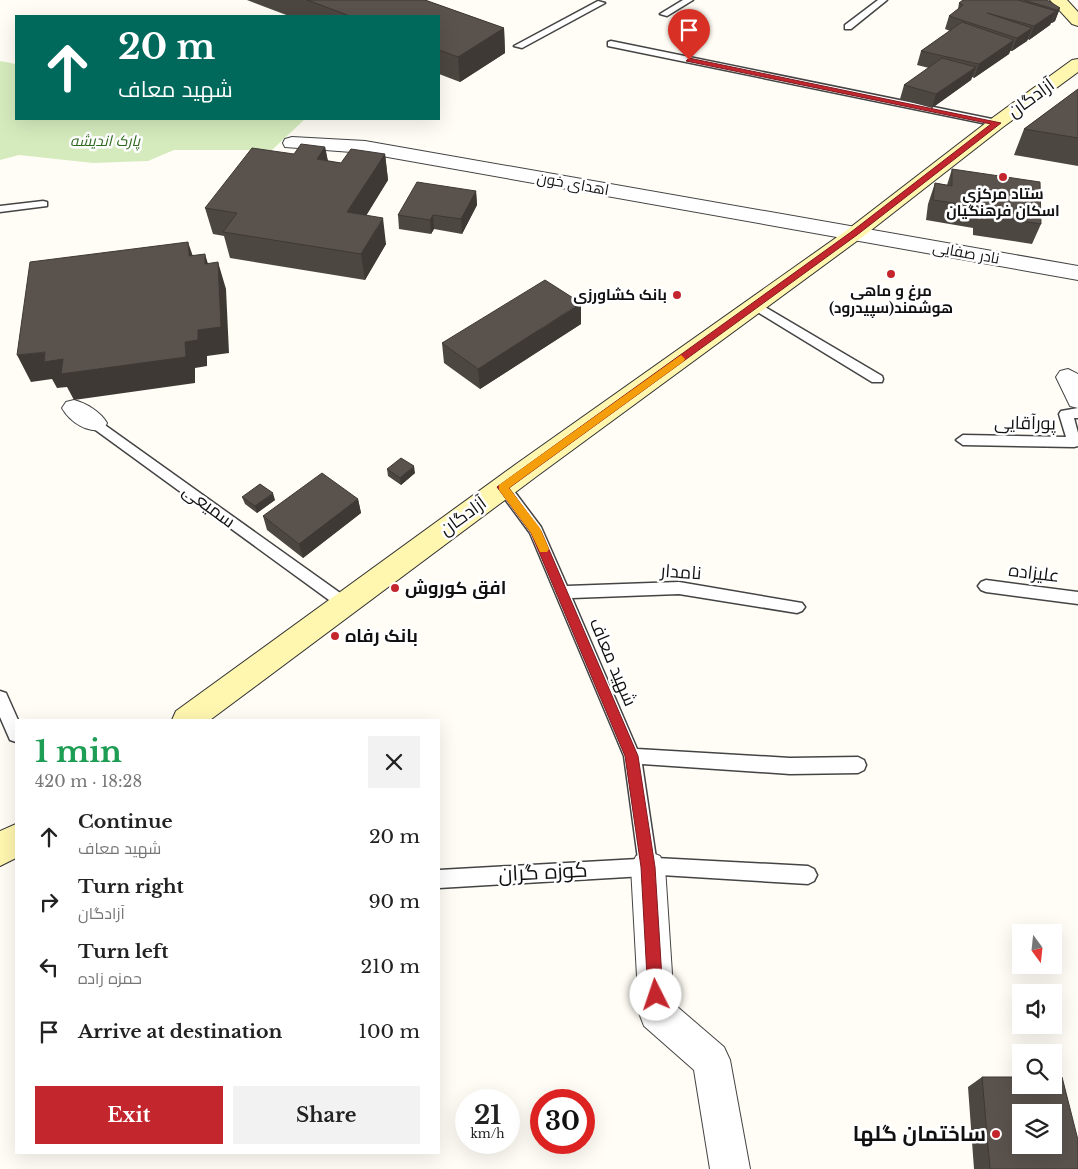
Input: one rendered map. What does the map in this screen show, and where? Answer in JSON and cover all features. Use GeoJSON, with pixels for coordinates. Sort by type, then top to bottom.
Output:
{"type":"FeatureCollection","features":[{"type":"Feature","properties":{"kind":"main road"},"geometry":{"type":"LineString","coordinates":[[1058,0],[1078,21]]}},
{"type":"Feature","properties":{"kind":"main road","name":"آزادگان"},"geometry":{"type":"LineString","coordinates":[[188,719],[503,487],[854,234],[997,123],[1078,64]]}},
{"type":"Feature","properties":{"kind":"main road"},"geometry":{"type":"LineString","coordinates":[[0,850],[15,840]]}},
{"type":"Feature","properties":{"kind":"street","name":"اهدای خون"},"geometry":{"type":"LineString","coordinates":[[292,142],[365,148],[854,234]]}},
{"type":"Feature","properties":{"kind":"street","name":"نادر صفایی"},"geometry":{"type":"LineString","coordinates":[[854,234],[1078,273]]}},
{"type":"Feature","properties":{"kind":"street"},"geometry":{"type":"LineString","coordinates":[[1068,377],[1078,400]]}},
{"type":"Feature","properties":{"kind":"street","name":"سمیعی"},"geometry":{"type":"LineString","coordinates":[[74,408],[95,423]]}},
{"type":"Feature","properties":{"kind":"street"},"geometry":{"type":"LineString","coordinates":[[648,867],[657,1013],[711,1060],[730,1169]]}},
{"type":"Feature","properties":{"kind":"lane"},"geometry":{"type":"LineString","coordinates":[[590,0],[605,2]]}},
{"type":"Feature","properties":{"kind":"lane"},"geometry":{"type":"LineString","coordinates":[[664,14],[689,0]]}},
{"type":"Feature","properties":{"kind":"lane"},"geometry":{"type":"LineString","coordinates":[[848,27],[883,0]]}},
{"type":"Feature","properties":{"kind":"lane"},"geometry":{"type":"LineString","coordinates":[[520,46],[605,2]]}},
{"type":"Feature","properties":{"kind":"lane"},"geometry":{"type":"LineString","coordinates":[[611,44],[997,123]]}},
{"type":"Feature","properties":{"kind":"lane"},"geometry":{"type":"LineString","coordinates":[[0,209],[43,204]]}},
{"type":"Feature","properties":{"kind":"lane"},"geometry":{"type":"LineString","coordinates":[[755,305],[877,379]]}},
{"type":"Feature","properties":{"kind":"lane","name":"پورآقایی"},"geometry":{"type":"LineString","coordinates":[[963,440],[1074,442],[1066,414],[1078,413]]}},
{"type":"Feature","properties":{"kind":"lane","name":"سمیعی"},"geometry":{"type":"LineString","coordinates":[[95,423],[345,604]]}},
{"type":"Feature","properties":{"kind":"lane","name":"شهید معاف"},"geometry":{"type":"LineString","coordinates":[[503,487],[536,531],[632,756],[648,867]]}},
{"type":"Feature","properties":{"kind":"lane","name":"علیزاده"},"geometry":{"type":"LineString","coordinates":[[986,586],[1078,598]]}},
{"type":"Feature","properties":{"kind":"lane","name":"نامدار"},"geometry":{"type":"LineString","coordinates":[[562,592],[679,588],[797,607]]}},
{"type":"Feature","properties":{"kind":"lane"},"geometry":{"type":"LineString","coordinates":[[0,698],[15,733]]}},
{"type":"Feature","properties":{"kind":"lane"},"geometry":{"type":"LineString","coordinates":[[632,756],[790,766],[858,765]]}},
{"type":"Feature","properties":{"kind":"lane","name":"کوزه گران"},"geometry":{"type":"LineString","coordinates":[[440,879],[648,867],[808,875]]}},
{"type":"Feature","properties":{"kind":"green space","name":"پارک اندیشه"},"geometry":{"type":"Polygon","coordinates":[[[0,61],[15,64],[15,120],[304,120],[272,150],[174,150],[148,161],[93,163],[19,155],[0,160],[0,61]]]}},
{"type":"Feature","properties":{"kind":"building"},"geometry":{"type":"Polygon","coordinates":[[[307,0],[425,0],[504,28],[458,57],[440,50],[440,15],[347,15],[307,0]]]}},
{"type":"Feature","properties":{"kind":"building"},"geometry":{"type":"Polygon","coordinates":[[[963,0],[1018,0],[1056,11],[1034,26],[987,13],[1032,28],[1017,38],[949,16],[963,5],[959,3],[963,0]]]}},
{"type":"Feature","properties":{"kind":"building"},"geometry":{"type":"Polygon","coordinates":[[[1024,0],[1047,0],[1060,8],[1057,10],[1024,0]]]}},
{"type":"Feature","properties":{"kind":"building"},"geometry":{"type":"Polygon","coordinates":[[[962,22],[1014,40],[979,64],[921,51],[962,22]]]}},
{"type":"Feature","properties":{"kind":"building"},"geometry":{"type":"Polygon","coordinates":[[[942,58],[976,67],[936,94],[904,85],[942,58]]]}},
{"type":"Feature","properties":{"kind":"building"},"geometry":{"type":"Polygon","coordinates":[[[1078,89],[1078,138],[1024,129],[1078,89]]]}},
{"type":"Feature","properties":{"kind":"building"},"geometry":{"type":"Polygon","coordinates":[[[301,144],[325,147],[317,159],[341,163],[351,149],[385,154],[347,212],[383,218],[361,254],[223,232],[237,213],[205,208],[252,148],[294,154],[301,144]]]}},
{"type":"Feature","properties":{"kind":"building"},"geometry":{"type":"Polygon","coordinates":[[[952,169],[1040,182],[1041,224],[981,215],[981,207],[933,200],[935,183],[952,186],[952,169]]]}},
{"type":"Feature","properties":{"kind":"building"},"geometry":{"type":"Polygon","coordinates":[[[417,182],[476,191],[461,219],[433,215],[430,220],[398,215],[417,182]]]}},
{"type":"Feature","properties":{"kind":"building"},"geometry":{"type":"Polygon","coordinates":[[[188,242],[189,256],[205,254],[205,264],[218,262],[221,327],[198,330],[198,340],[185,342],[186,357],[61,374],[63,359],[44,362],[45,352],[17,355],[30,262],[188,242]]]}},
{"type":"Feature","properties":{"kind":"building"},"geometry":{"type":"Polygon","coordinates":[[[545,280],[581,303],[478,369],[442,343],[545,280]]]}},
{"type":"Feature","properties":{"kind":"building"},"geometry":{"type":"Polygon","coordinates":[[[401,458],[414,466],[400,478],[387,469],[401,458]]]}},
{"type":"Feature","properties":{"kind":"building"},"geometry":{"type":"Polygon","coordinates":[[[322,473],[358,499],[299,544],[263,516],[322,473]]]}},
{"type":"Feature","properties":{"kind":"building"},"geometry":{"type":"Polygon","coordinates":[[[260,484],[273,493],[255,506],[242,497],[260,484]]]}},
{"type":"Feature","properties":{"kind":"building"},"geometry":{"type":"Polygon","coordinates":[[[982,1077],[1012,1077],[1012,1094],[1062,1094],[1062,1077],[1078,1140],[1078,1169],[990,1169],[982,1077]]]}},
{"type":"Feature","properties":{"kind":"slow traffic"},"geometry":{"type":"LineString","coordinates":[[544,549],[536,531],[503,487],[681,359]]}},
{"type":"Feature","properties":{"kind":"place","name":"ستاد مرکزی اسکان فرهنگیان"},"geometry":{"type":"Point","coordinates":[1003,177]}},
{"type":"Feature","properties":{"kind":"place","name":"مرغ و ماهی هوشمند(سپیدرود)"},"geometry":{"type":"Point","coordinates":[891,274]}},
{"type":"Feature","properties":{"kind":"place","name":"بانک کشاورزی"},"geometry":{"type":"Point","coordinates":[677,295]}},
{"type":"Feature","properties":{"kind":"place","name":"افق کوروش"},"geometry":{"type":"Point","coordinates":[395,588]}},
{"type":"Feature","properties":{"kind":"place","name":"بانک رفاه"},"geometry":{"type":"Point","coordinates":[335,636]}},
{"type":"Feature","properties":{"kind":"place","name":"ساختمان گلها"},"geometry":{"type":"Point","coordinates":[996,1134]}},
{"type":"Feature","properties":{"kind":"route"},"geometry":{"type":"LineString","coordinates":[[656,995],[648,867],[632,756],[536,531],[503,487],[854,234],[997,123],[689,60]]}}]}
